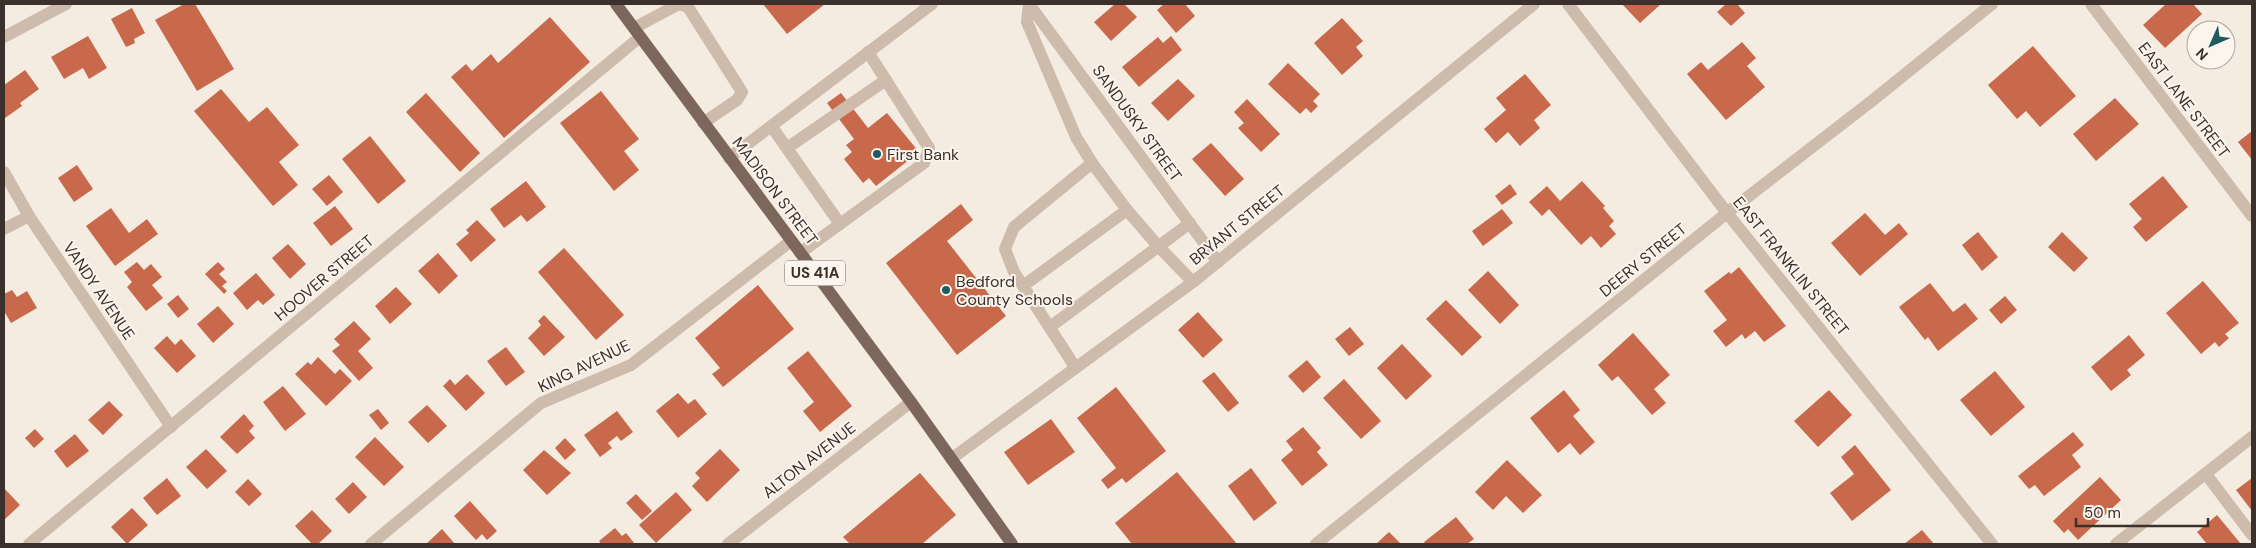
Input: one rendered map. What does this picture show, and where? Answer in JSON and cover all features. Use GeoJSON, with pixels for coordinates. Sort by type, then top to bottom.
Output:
{"type":"FeatureCollection","features":[{"type":"Feature","properties":{"kind":"main road","name":"MADISON STREET"},"geometry":{"type":"LineString","coordinates":[[616,4],[911,402],[1012,544]]}},
{"type":"Feature","properties":{"kind":"street"},"geometry":{"type":"LineString","coordinates":[[4,37],[66,4]]}},
{"type":"Feature","properties":{"kind":"street","name":"HOOVER STREET"},"geometry":{"type":"LineString","coordinates":[[29,544],[171,427],[637,32],[678,4],[688,7],[742,92],[737,100],[704,123]]}},
{"type":"Feature","properties":{"kind":"street"},"geometry":{"type":"LineString","coordinates":[[730,158],[932,4]]}},
{"type":"Feature","properties":{"kind":"street"},"geometry":{"type":"LineString","coordinates":[[1029,4],[1027,22],[1076,137],[1092,163],[1127,210],[1193,282]]}},
{"type":"Feature","properties":{"kind":"street","name":"SANDUSKY STREET"},"geometry":{"type":"LineString","coordinates":[[1029,4],[1218,262]]}},
{"type":"Feature","properties":{"kind":"street","name":"BRYANT STREET"},"geometry":{"type":"LineString","coordinates":[[950,459],[1193,282],[1534,4]]}},
{"type":"Feature","properties":{"kind":"street","name":"EAST FRANKLIN STREET"},"geometry":{"type":"LineString","coordinates":[[1568,4],[1727,213],[1992,544]]}},
{"type":"Feature","properties":{"kind":"street","name":"DEERY STREET"},"geometry":{"type":"LineString","coordinates":[[1316,544],[1727,213],[1873,100],[1992,4]]}},
{"type":"Feature","properties":{"kind":"street","name":"EAST LANE STREET"},"geometry":{"type":"LineString","coordinates":[[2091,4],[2252,216]]}},
{"type":"Feature","properties":{"kind":"street"},"geometry":{"type":"LineString","coordinates":[[800,253],[924,163],[929,148],[868,52]]}},
{"type":"Feature","properties":{"kind":"street"},"geometry":{"type":"LineString","coordinates":[[787,148],[886,80]]}},
{"type":"Feature","properties":{"kind":"street"},"geometry":{"type":"LineString","coordinates":[[772,127],[840,224]]}},
{"type":"Feature","properties":{"kind":"street"},"geometry":{"type":"LineString","coordinates":[[1075,367],[1014,272],[1005,249],[1014,227],[1092,163]]}},
{"type":"Feature","properties":{"kind":"street","name":"VANDY AVENUE"},"geometry":{"type":"LineString","coordinates":[[4,172],[29,216],[171,427]]}},
{"type":"Feature","properties":{"kind":"street"},"geometry":{"type":"LineString","coordinates":[[1023,286],[1127,210]]}},
{"type":"Feature","properties":{"kind":"street"},"geometry":{"type":"LineString","coordinates":[[4,229],[29,216]]}},
{"type":"Feature","properties":{"kind":"street"},"geometry":{"type":"LineString","coordinates":[[1050,328],[1190,223]]}},
{"type":"Feature","properties":{"kind":"street","name":"KING AVENUE"},"geometry":{"type":"LineString","coordinates":[[371,544],[541,403],[631,364],[791,241]]}},
{"type":"Feature","properties":{"kind":"street","name":"ALTON AVENUE"},"geometry":{"type":"LineString","coordinates":[[728,544],[911,402]]}},
{"type":"Feature","properties":{"kind":"street"},"geometry":{"type":"LineString","coordinates":[[2116,544],[2252,438]]}},
{"type":"Feature","properties":{"kind":"street"},"geometry":{"type":"LineString","coordinates":[[2206,474],[2252,535]]}},
{"type":"Feature","properties":{"kind":"building"},"geometry":{"type":"Polygon","coordinates":[[[184,4],[195,4],[234,69],[197,91],[155,20],[184,4]]]}},
{"type":"Feature","properties":{"kind":"building"},"geometry":{"type":"Polygon","coordinates":[[[763,4],[825,4],[787,34],[763,4]]]}},
{"type":"Feature","properties":{"kind":"building"},"geometry":{"type":"Polygon","coordinates":[[[1115,4],[1124,4],[1137,17],[1111,41],[1094,22],[1115,4]]]}},
{"type":"Feature","properties":{"kind":"building"},"geometry":{"type":"Polygon","coordinates":[[[1164,4],[1185,4],[1195,16],[1176,33],[1157,10],[1164,4]]]}},
{"type":"Feature","properties":{"kind":"building"},"geometry":{"type":"Polygon","coordinates":[[[1622,4],[1661,4],[1640,23],[1622,4]]]}},
{"type":"Feature","properties":{"kind":"building"},"geometry":{"type":"Polygon","coordinates":[[[1726,4],[1737,4],[1745,13],[1731,26],[1717,12],[1726,4]]]}},
{"type":"Feature","properties":{"kind":"building"},"geometry":{"type":"Polygon","coordinates":[[[2166,4],[2193,4],[2202,14],[2195,20],[2186,20],[2186,29],[2165,48],[2143,25],[2166,4]]]}},
{"type":"Feature","properties":{"kind":"building"},"geometry":{"type":"Polygon","coordinates":[[[132,8],[145,33],[134,39],[135,43],[126,47],[111,19],[132,8]]]}},
{"type":"Feature","properties":{"kind":"building"},"geometry":{"type":"Polygon","coordinates":[[[550,17],[590,62],[504,138],[451,77],[466,64],[472,71],[491,54],[498,63],[550,17]]]}},
{"type":"Feature","properties":{"kind":"building"},"geometry":{"type":"Polygon","coordinates":[[[1342,18],[1363,41],[1356,47],[1363,56],[1342,75],[1314,43],[1342,18]]]}},
{"type":"Feature","properties":{"kind":"building"},"geometry":{"type":"Polygon","coordinates":[[[88,36],[107,68],[89,79],[83,68],[64,79],[51,57],[88,36]]]}},
{"type":"Feature","properties":{"kind":"building"},"geometry":{"type":"Polygon","coordinates":[[[1171,36],[1182,50],[1139,87],[1122,67],[1158,37],[1163,43],[1171,36]]]}},
{"type":"Feature","properties":{"kind":"building"},"geometry":{"type":"Polygon","coordinates":[[[1742,42],[1756,58],[1747,66],[1765,87],[1726,120],[1687,74],[1701,62],[1708,70],[1742,42]]]}},
{"type":"Feature","properties":{"kind":"building"},"geometry":{"type":"Polygon","coordinates":[[[2033,46],[2076,96],[2040,127],[2026,111],[2017,119],[1988,85],[2033,46]]]}},
{"type":"Feature","properties":{"kind":"building"},"geometry":{"type":"Polygon","coordinates":[[[1288,63],[1320,94],[1313,101],[1318,106],[1311,113],[1306,108],[1300,114],[1268,84],[1288,63]]]}},
{"type":"Feature","properties":{"kind":"building"},"geometry":{"type":"Polygon","coordinates":[[[25,70],[39,89],[20,103],[22,106],[5,118],[4,85],[25,70]]]}},
{"type":"Feature","properties":{"kind":"building"},"geometry":{"type":"Polygon","coordinates":[[[1525,74],[1551,105],[1534,120],[1540,128],[1520,146],[1508,132],[1496,143],[1484,129],[1506,110],[1496,98],[1525,74]]]}},
{"type":"Feature","properties":{"kind":"building"},"geometry":{"type":"Polygon","coordinates":[[[1178,79],[1195,96],[1168,121],[1151,103],[1178,79]]]}},
{"type":"Feature","properties":{"kind":"building"},"geometry":{"type":"Polygon","coordinates":[[[221,89],[249,122],[267,107],[299,145],[279,162],[298,185],[273,206],[194,111],[221,89]]]}},
{"type":"Feature","properties":{"kind":"building"},"geometry":{"type":"Polygon","coordinates":[[[601,91],[639,139],[624,151],[639,170],[614,191],[560,123],[601,91]]]}},
{"type":"Feature","properties":{"kind":"building"},"geometry":{"type":"Polygon","coordinates":[[[426,93],[480,153],[460,172],[406,112],[426,93]]]}},
{"type":"Feature","properties":{"kind":"building"},"geometry":{"type":"Polygon","coordinates":[[[841,93],[868,128],[887,113],[919,152],[876,186],[869,178],[863,183],[844,159],[852,152],[846,145],[854,139],[827,103],[841,93]]]}},
{"type":"Feature","properties":{"kind":"building"},"geometry":{"type":"Polygon","coordinates":[[[2115,98],[2139,124],[2096,161],[2073,134],[2115,98]]]}},
{"type":"Feature","properties":{"kind":"building"},"geometry":{"type":"Polygon","coordinates":[[[1247,99],[1280,134],[1261,152],[1238,128],[1244,123],[1234,112],[1247,99]]]}},
{"type":"Feature","properties":{"kind":"building"},"geometry":{"type":"Polygon","coordinates":[[[2252,131],[2252,160],[2238,142],[2252,131]]]}},
{"type":"Feature","properties":{"kind":"building"},"geometry":{"type":"Polygon","coordinates":[[[370,136],[406,181],[378,204],[342,159],[370,136]]]}},
{"type":"Feature","properties":{"kind":"building"},"geometry":{"type":"Polygon","coordinates":[[[1211,143],[1244,179],[1225,196],[1192,159],[1211,143]]]}},
{"type":"Feature","properties":{"kind":"building"},"geometry":{"type":"Polygon","coordinates":[[[77,165],[93,189],[74,202],[58,178],[77,165]]]}},
{"type":"Feature","properties":{"kind":"building"},"geometry":{"type":"Polygon","coordinates":[[[329,175],[343,192],[327,206],[312,189],[329,175]]]}},
{"type":"Feature","properties":{"kind":"building"},"geometry":{"type":"Polygon","coordinates":[[[2163,176],[2188,207],[2146,242],[2133,227],[2142,219],[2129,204],[2163,176]]]}},
{"type":"Feature","properties":{"kind":"building"},"geometry":{"type":"Polygon","coordinates":[[[526,181],[546,207],[527,222],[521,215],[504,228],[490,209],[526,181]]]}},
{"type":"Feature","properties":{"kind":"building"},"geometry":{"type":"Polygon","coordinates":[[[1582,181],[1605,206],[1603,208],[1614,221],[1609,226],[1616,234],[1601,248],[1591,236],[1581,245],[1549,209],[1542,216],[1529,202],[1547,186],[1560,201],[1582,181]]]}},
{"type":"Feature","properties":{"kind":"building"},"geometry":{"type":"Polygon","coordinates":[[[1510,184],[1517,194],[1502,205],[1495,196],[1510,184]]]}},
{"type":"Feature","properties":{"kind":"building","name":"Bedford County Schools"},"geometry":{"type":"Polygon","coordinates":[[[961,204],[973,220],[947,241],[1006,316],[957,355],[886,263],[961,204]]]}},
{"type":"Feature","properties":{"kind":"building"},"geometry":{"type":"Polygon","coordinates":[[[335,206],[353,229],[331,246],[313,223],[335,206]]]}},
{"type":"Feature","properties":{"kind":"building"},"geometry":{"type":"Polygon","coordinates":[[[111,208],[129,233],[147,219],[158,234],[115,266],[86,226],[111,208]]]}},
{"type":"Feature","properties":{"kind":"building"},"geometry":{"type":"Polygon","coordinates":[[[1502,209],[1513,223],[1483,246],[1472,231],[1502,209]]]}},
{"type":"Feature","properties":{"kind":"building"},"geometry":{"type":"Polygon","coordinates":[[[1865,213],[1885,235],[1899,223],[1908,234],[1860,276],[1831,243],[1865,213]]]}},
{"type":"Feature","properties":{"kind":"building"},"geometry":{"type":"Polygon","coordinates":[[[477,220],[496,240],[471,262],[456,244],[469,233],[466,230],[477,220]]]}},
{"type":"Feature","properties":{"kind":"building"},"geometry":{"type":"Polygon","coordinates":[[[1978,232],[1998,257],[1982,271],[1962,245],[1978,232]]]}},
{"type":"Feature","properties":{"kind":"building"},"geometry":{"type":"Polygon","coordinates":[[[2062,232],[2088,258],[2074,272],[2048,247],[2062,232]]]}},
{"type":"Feature","properties":{"kind":"building"},"geometry":{"type":"Polygon","coordinates":[[[288,244],[306,264],[290,279],[272,258],[288,244]]]}},
{"type":"Feature","properties":{"kind":"building"},"geometry":{"type":"Polygon","coordinates":[[[564,248],[624,315],[596,340],[538,272],[564,248]]]}},
{"type":"Feature","properties":{"kind":"building"},"geometry":{"type":"Polygon","coordinates":[[[438,253],[458,276],[439,294],[418,271],[438,253]]]}},
{"type":"Feature","properties":{"kind":"building"},"geometry":{"type":"Polygon","coordinates":[[[137,262],[144,270],[151,264],[162,277],[152,285],[163,298],[146,311],[127,287],[132,282],[124,272],[137,262]]]}},
{"type":"Feature","properties":{"kind":"building"},"geometry":{"type":"Polygon","coordinates":[[[218,262],[225,269],[219,274],[227,282],[222,286],[227,291],[224,294],[205,274],[218,262]]]}},
{"type":"Feature","properties":{"kind":"building"},"geometry":{"type":"Polygon","coordinates":[[[1739,267],[1786,326],[1764,342],[1755,331],[1745,339],[1742,334],[1726,347],[1713,331],[1727,320],[1704,291],[1729,272],[1731,274],[1739,267]]]}},
{"type":"Feature","properties":{"kind":"building"},"geometry":{"type":"Polygon","coordinates":[[[1488,271],[1519,305],[1500,324],[1468,290],[1488,271]]]}},
{"type":"Feature","properties":{"kind":"building"},"geometry":{"type":"Polygon","coordinates":[[[256,273],[275,295],[263,305],[258,300],[247,310],[233,293],[256,273]]]}},
{"type":"Feature","properties":{"kind":"building"},"geometry":{"type":"Polygon","coordinates":[[[2203,281],[2239,323],[2225,334],[2229,338],[2219,347],[2215,342],[2201,354],[2166,313],[2203,281]]]}},
{"type":"Feature","properties":{"kind":"building"},"geometry":{"type":"Polygon","coordinates":[[[1930,283],[1953,312],[1965,303],[1978,319],[1938,351],[1928,337],[1925,340],[1899,307],[1930,283]]]}},
{"type":"Feature","properties":{"kind":"building"},"geometry":{"type":"Polygon","coordinates":[[[758,285],[794,329],[723,387],[712,374],[720,368],[695,338],[758,285]]]}},
{"type":"Feature","properties":{"kind":"building"},"geometry":{"type":"Polygon","coordinates":[[[396,287],[412,304],[390,324],[375,306],[396,287]]]}},
{"type":"Feature","properties":{"kind":"building"},"geometry":{"type":"Polygon","coordinates":[[[12,290],[17,297],[27,291],[37,308],[11,323],[4,311],[4,294],[12,290]]]}},
{"type":"Feature","properties":{"kind":"building"},"geometry":{"type":"Polygon","coordinates":[[[178,295],[189,309],[178,318],[167,304],[178,295]]]}},
{"type":"Feature","properties":{"kind":"building"},"geometry":{"type":"Polygon","coordinates":[[[2005,296],[2017,310],[2001,324],[1989,310],[2005,296]]]}},
{"type":"Feature","properties":{"kind":"building"},"geometry":{"type":"Polygon","coordinates":[[[1446,300],[1482,337],[1462,356],[1426,319],[1446,300]]]}},
{"type":"Feature","properties":{"kind":"building"},"geometry":{"type":"Polygon","coordinates":[[[218,306],[234,324],[213,343],[197,324],[218,306]]]}},
{"type":"Feature","properties":{"kind":"building"},"geometry":{"type":"Polygon","coordinates":[[[1198,312],[1223,340],[1203,358],[1178,330],[1198,312]]]}},
{"type":"Feature","properties":{"kind":"building"},"geometry":{"type":"Polygon","coordinates":[[[544,315],[565,337],[544,356],[528,338],[541,325],[538,321],[544,315]]]}},
{"type":"Feature","properties":{"kind":"building"},"geometry":{"type":"Polygon","coordinates":[[[354,321],[371,339],[358,351],[373,368],[359,381],[332,351],[340,345],[334,339],[354,321]]]}},
{"type":"Feature","properties":{"kind":"building"},"geometry":{"type":"Polygon","coordinates":[[[1350,327],[1364,344],[1349,356],[1335,339],[1350,327]]]}},
{"type":"Feature","properties":{"kind":"building"},"geometry":{"type":"Polygon","coordinates":[[[1633,333],[1670,375],[1654,389],[1666,403],[1652,415],[1618,376],[1612,381],[1598,365],[1633,333]]]}},
{"type":"Feature","properties":{"kind":"building"},"geometry":{"type":"Polygon","coordinates":[[[2129,335],[2145,355],[2127,370],[2131,375],[2111,391],[2091,367],[2129,335]]]}},
{"type":"Feature","properties":{"kind":"building"},"geometry":{"type":"Polygon","coordinates":[[[167,336],[175,345],[181,339],[196,356],[177,373],[154,348],[167,336]]]}},
{"type":"Feature","properties":{"kind":"building"},"geometry":{"type":"Polygon","coordinates":[[[1402,344],[1432,376],[1406,400],[1377,368],[1402,344]]]}},
{"type":"Feature","properties":{"kind":"building"},"geometry":{"type":"Polygon","coordinates":[[[506,347],[525,372],[506,386],[487,361],[506,347]]]}},
{"type":"Feature","properties":{"kind":"building"},"geometry":{"type":"Polygon","coordinates":[[[808,351],[852,406],[820,432],[803,411],[814,402],[787,368],[808,351]]]}},
{"type":"Feature","properties":{"kind":"building"},"geometry":{"type":"Polygon","coordinates":[[[318,357],[335,374],[340,369],[352,381],[326,406],[295,374],[308,362],[311,365],[318,357]]]}},
{"type":"Feature","properties":{"kind":"building"},"geometry":{"type":"Polygon","coordinates":[[[1307,360],[1321,377],[1303,393],[1288,376],[1307,360]]]}},
{"type":"Feature","properties":{"kind":"building"},"geometry":{"type":"Polygon","coordinates":[[[1995,371],[2025,407],[1991,436],[1960,400],[1995,371]]]}},
{"type":"Feature","properties":{"kind":"building"},"geometry":{"type":"Polygon","coordinates":[[[1214,372],[1239,403],[1228,412],[1202,381],[1214,372]]]}},
{"type":"Feature","properties":{"kind":"building"},"geometry":{"type":"Polygon","coordinates":[[[467,374],[485,393],[466,411],[443,386],[450,379],[455,385],[467,374]]]}},
{"type":"Feature","properties":{"kind":"building"},"geometry":{"type":"Polygon","coordinates":[[[1344,379],[1381,421],[1361,439],[1323,398],[1344,379]]]}},
{"type":"Feature","properties":{"kind":"building"},"geometry":{"type":"Polygon","coordinates":[[[283,386],[306,414],[285,431],[263,402],[283,386]]]}},
{"type":"Feature","properties":{"kind":"building"},"geometry":{"type":"Polygon","coordinates":[[[1116,387],[1166,451],[1126,483],[1122,478],[1108,489],[1101,480],[1116,468],[1077,418],[1116,387]]]}},
{"type":"Feature","properties":{"kind":"building"},"geometry":{"type":"Polygon","coordinates":[[[1564,390],[1580,410],[1573,416],[1595,442],[1580,455],[1570,443],[1558,453],[1530,418],[1564,390]]]}},
{"type":"Feature","properties":{"kind":"building"},"geometry":{"type":"Polygon","coordinates":[[[1829,390],[1852,415],[1818,447],[1794,421],[1829,390]]]}},
{"type":"Feature","properties":{"kind":"building"},"geometry":{"type":"Polygon","coordinates":[[[678,393],[688,404],[695,399],[707,414],[678,438],[656,411],[678,393]]]}},
{"type":"Feature","properties":{"kind":"building"},"geometry":{"type":"Polygon","coordinates":[[[109,401],[123,415],[103,435],[88,420],[109,401]]]}},
{"type":"Feature","properties":{"kind":"building"},"geometry":{"type":"Polygon","coordinates":[[[427,405],[447,426],[428,443],[408,422],[427,405]]]}},
{"type":"Feature","properties":{"kind":"building"},"geometry":{"type":"Polygon","coordinates":[[[378,409],[389,423],[381,430],[369,415],[378,409]]]}},
{"type":"Feature","properties":{"kind":"building"},"geometry":{"type":"Polygon","coordinates":[[[617,411],[633,432],[621,441],[617,436],[608,443],[612,448],[600,457],[584,435],[617,411]]]}},
{"type":"Feature","properties":{"kind":"building"},"geometry":{"type":"Polygon","coordinates":[[[244,414],[254,426],[249,431],[255,438],[237,454],[220,437],[244,414]]]}},
{"type":"Feature","properties":{"kind":"building"},"geometry":{"type":"Polygon","coordinates":[[[1051,419],[1075,452],[1028,485],[1004,452],[1051,419]]]}},
{"type":"Feature","properties":{"kind":"building"},"geometry":{"type":"Polygon","coordinates":[[[1303,427],[1321,448],[1317,452],[1328,465],[1302,486],[1281,460],[1293,450],[1286,441],[1303,427]]]}},
{"type":"Feature","properties":{"kind":"building"},"geometry":{"type":"Polygon","coordinates":[[[35,429],[44,439],[34,448],[25,438],[35,429]]]}},
{"type":"Feature","properties":{"kind":"building"},"geometry":{"type":"Polygon","coordinates":[[[2073,432],[2084,445],[2072,455],[2081,467],[2044,496],[2035,485],[2029,489],[2018,476],[2073,432]]]}},
{"type":"Feature","properties":{"kind":"building"},"geometry":{"type":"Polygon","coordinates":[[[75,434],[89,451],[67,468],[54,451],[75,434]]]}},
{"type":"Feature","properties":{"kind":"building"},"geometry":{"type":"Polygon","coordinates":[[[375,437],[404,467],[384,486],[355,457],[375,437]]]}},
{"type":"Feature","properties":{"kind":"building"},"geometry":{"type":"Polygon","coordinates":[[[565,438],[576,450],[565,460],[555,448],[565,438]]]}},
{"type":"Feature","properties":{"kind":"building"},"geometry":{"type":"Polygon","coordinates":[[[1855,445],[1891,490],[1852,521],[1830,493],[1854,474],[1841,457],[1855,445]]]}},
{"type":"Feature","properties":{"kind":"building"},"geometry":{"type":"Polygon","coordinates":[[[206,449],[227,471],[207,489],[186,467],[206,449]]]}},
{"type":"Feature","properties":{"kind":"building"},"geometry":{"type":"Polygon","coordinates":[[[720,449],[740,470],[707,502],[692,486],[700,478],[695,473],[720,449]]]}},
{"type":"Feature","properties":{"kind":"building"},"geometry":{"type":"Polygon","coordinates":[[[544,450],[571,473],[547,495],[523,470],[544,450]]]}},
{"type":"Feature","properties":{"kind":"building"},"geometry":{"type":"Polygon","coordinates":[[[1507,460],[1542,495],[1523,513],[1506,496],[1493,510],[1475,492],[1507,460]]]}},
{"type":"Feature","properties":{"kind":"building"},"geometry":{"type":"Polygon","coordinates":[[[1251,468],[1277,503],[1254,521],[1228,486],[1251,468]]]}},
{"type":"Feature","properties":{"kind":"building"},"geometry":{"type":"Polygon","coordinates":[[[1177,472],[1237,544],[1132,544],[1115,523],[1177,472]]]}},
{"type":"Feature","properties":{"kind":"building"},"geometry":{"type":"Polygon","coordinates":[[[920,473],[956,515],[922,544],[850,544],[843,537],[920,473]]]}},
{"type":"Feature","properties":{"kind":"building"},"geometry":{"type":"Polygon","coordinates":[[[2100,477],[2121,500],[2078,540],[2068,529],[2064,533],[2053,521],[2100,477]]]}},
{"type":"Feature","properties":{"kind":"building"},"geometry":{"type":"Polygon","coordinates":[[[167,478],[181,496],[157,515],[143,498],[167,478]]]}},
{"type":"Feature","properties":{"kind":"building"},"geometry":{"type":"Polygon","coordinates":[[[2252,478],[2252,511],[2236,490],[2252,478]]]}},
{"type":"Feature","properties":{"kind":"building"},"geometry":{"type":"Polygon","coordinates":[[[248,479],[262,494],[249,506],[235,492],[248,479]]]}},
{"type":"Feature","properties":{"kind":"building"},"geometry":{"type":"Polygon","coordinates":[[[353,482],[367,497],[349,514],[335,499],[353,482]]]}},
{"type":"Feature","properties":{"kind":"building"},"geometry":{"type":"Polygon","coordinates":[[[4,488],[20,505],[4,520],[4,488]]]}},
{"type":"Feature","properties":{"kind":"building"},"geometry":{"type":"Polygon","coordinates":[[[676,492],[692,510],[656,543],[639,525],[676,492]]]}},
{"type":"Feature","properties":{"kind":"building"},"geometry":{"type":"Polygon","coordinates":[[[636,494],[652,511],[642,520],[626,503],[636,494]]]}},
{"type":"Feature","properties":{"kind":"building"},"geometry":{"type":"Polygon","coordinates":[[[470,501],[497,531],[487,540],[482,534],[476,540],[454,516],[470,501]]]}},
{"type":"Feature","properties":{"kind":"building"},"geometry":{"type":"Polygon","coordinates":[[[132,508],[148,525],[127,544],[111,527],[132,508]]]}},
{"type":"Feature","properties":{"kind":"building"},"geometry":{"type":"Polygon","coordinates":[[[312,510],[332,531],[318,544],[312,544],[295,526],[312,510]]]}},
{"type":"Feature","properties":{"kind":"building"},"geometry":{"type":"Polygon","coordinates":[[[2217,515],[2241,544],[2207,544],[2197,532],[2217,515]]]}},
{"type":"Feature","properties":{"kind":"building"},"geometry":{"type":"Polygon","coordinates":[[[1456,517],[1474,539],[1467,544],[1425,544],[1424,542],[1456,517]]]}},
{"type":"Feature","properties":{"kind":"building"},"geometry":{"type":"Polygon","coordinates":[[[615,528],[622,536],[626,533],[635,544],[601,544],[599,541],[615,528]]]}},
{"type":"Feature","properties":{"kind":"building"},"geometry":{"type":"Polygon","coordinates":[[[442,529],[455,544],[426,544],[442,529]]]}},
{"type":"Feature","properties":{"kind":"building"},"geometry":{"type":"Polygon","coordinates":[[[1922,530],[1934,544],[1904,544],[1922,530]]]}},
{"type":"Feature","properties":{"kind":"building"},"geometry":{"type":"Polygon","coordinates":[[[1389,532],[1401,544],[1376,544],[1389,532]]]}},
{"type":"Feature","properties":{"kind":"place","name":"First Bank"},"geometry":{"type":"Point","coordinates":[877,154]}},
{"type":"Feature","properties":{"kind":"place","name":"Bedford County Schools"},"geometry":{"type":"Point","coordinates":[946,290]}}]}
